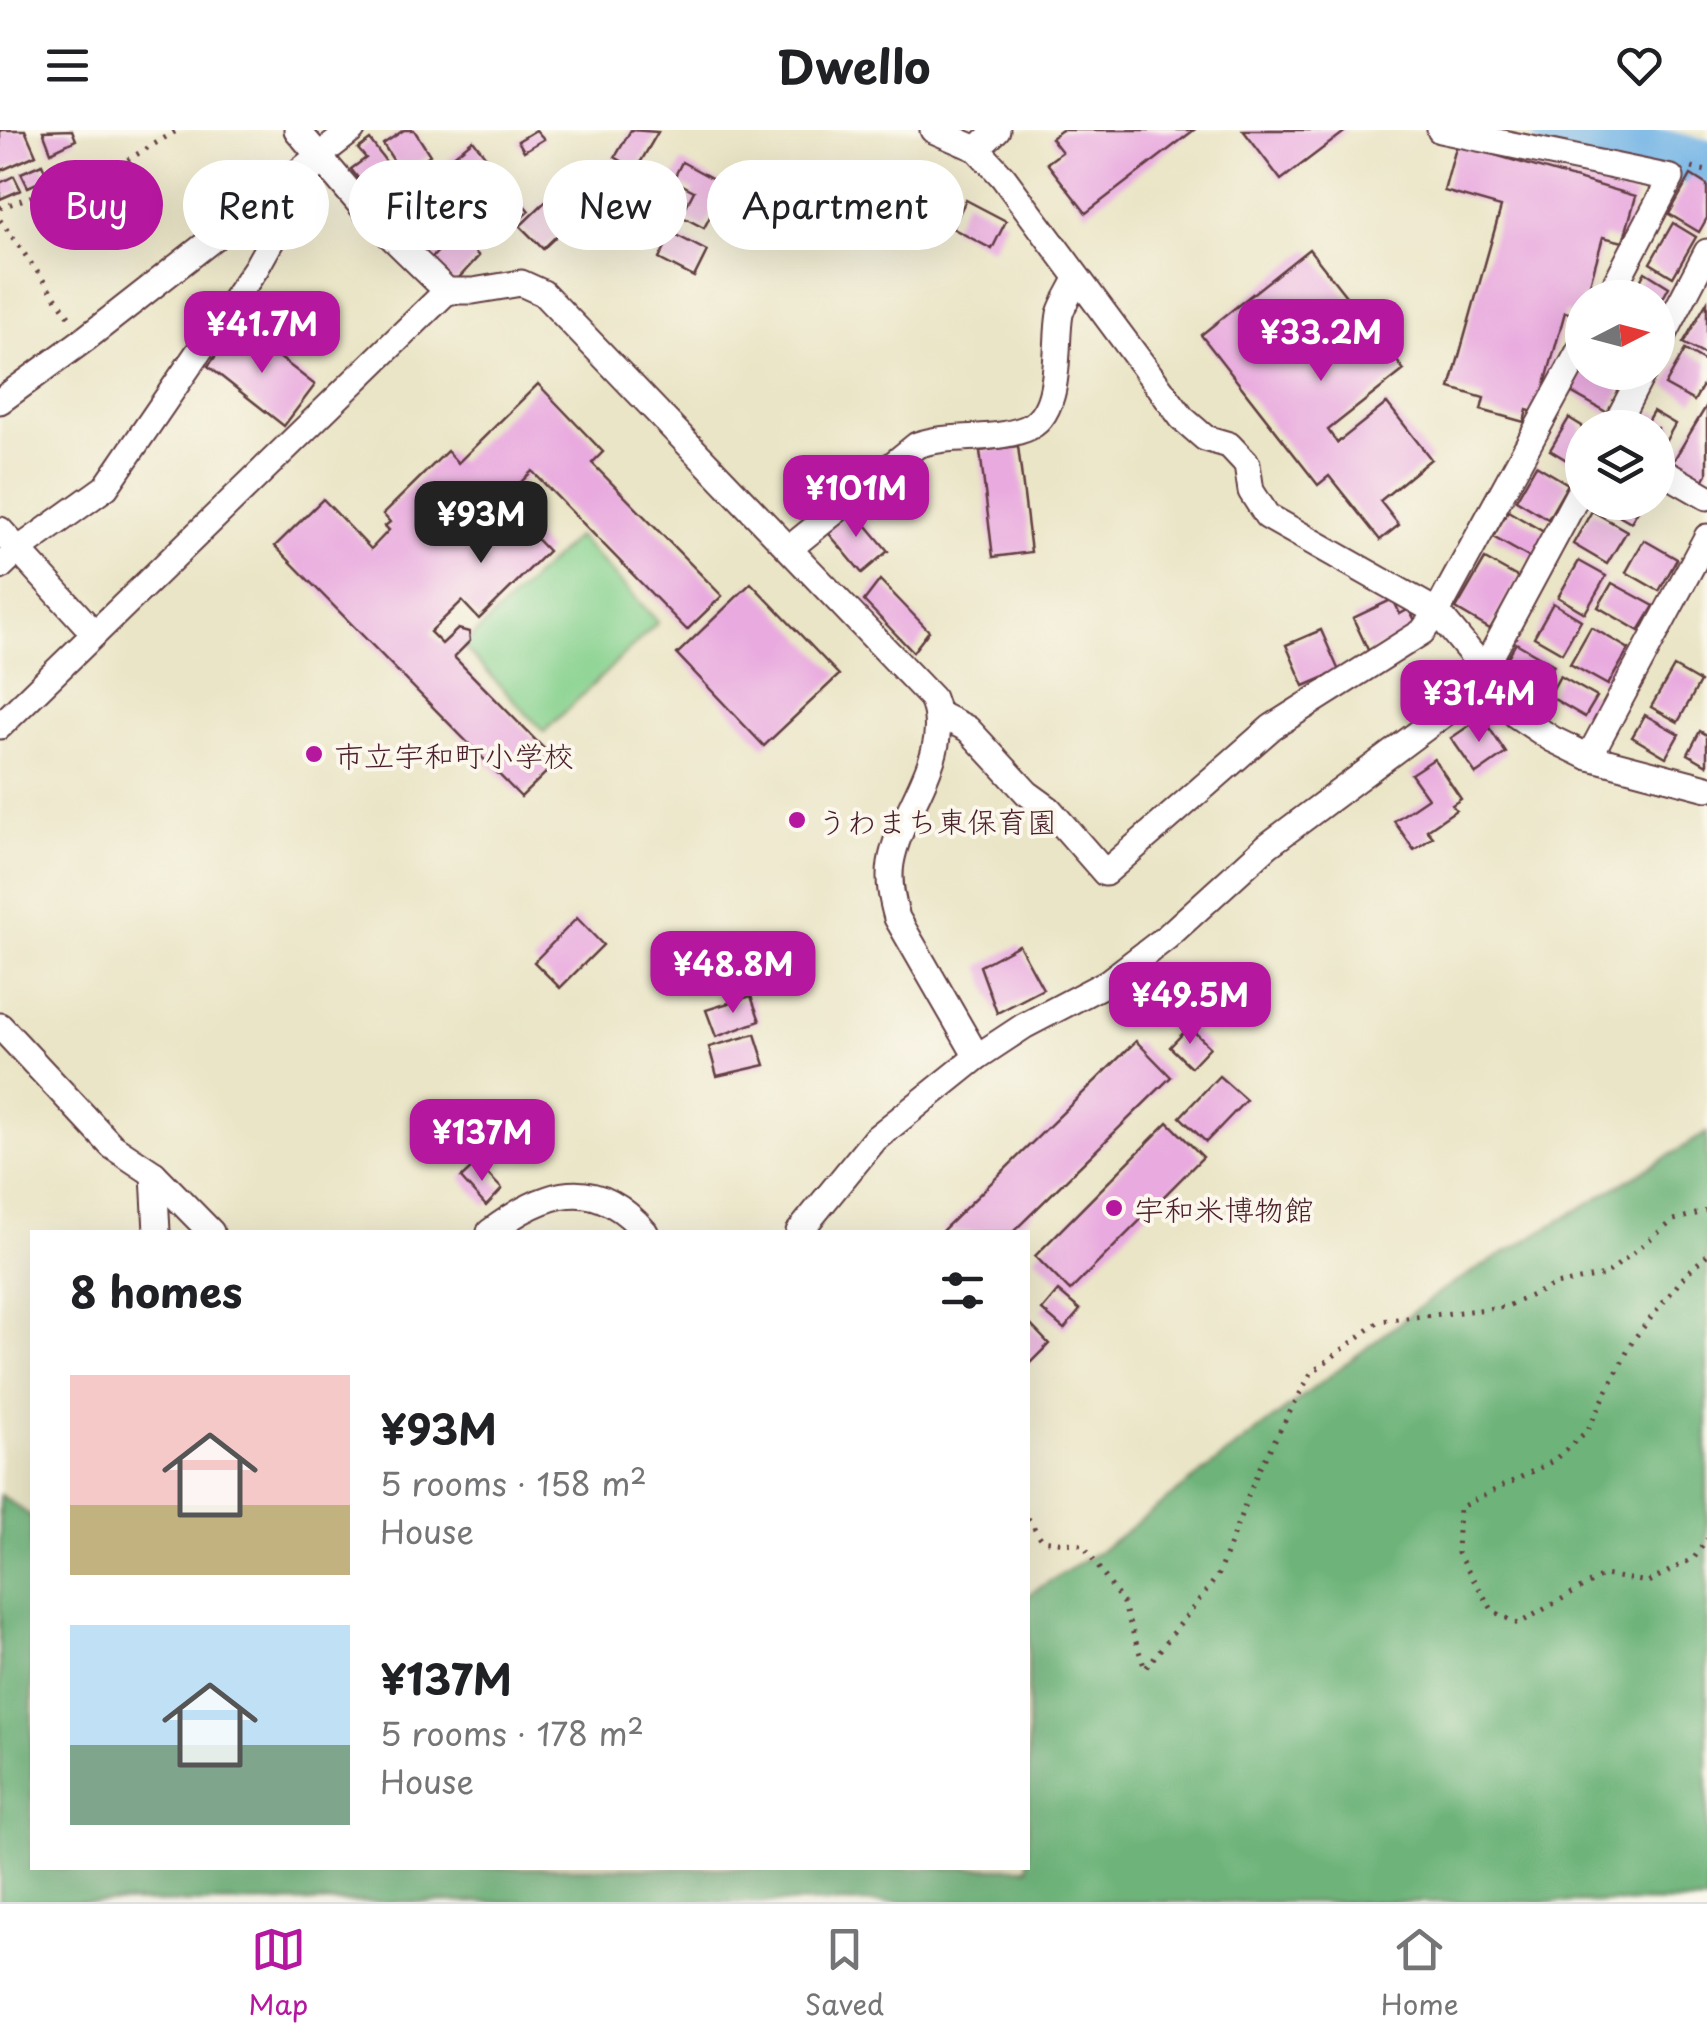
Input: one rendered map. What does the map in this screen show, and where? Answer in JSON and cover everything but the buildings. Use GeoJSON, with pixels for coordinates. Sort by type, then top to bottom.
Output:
{"type":"FeatureCollection","features":[{"type":"Feature","properties":{"kind":"street"},"geometry":{"type":"LineString","coordinates":[[297,130],[371,217],[447,291],[473,292],[521,283],[543,293],[932,698],[938,714],[936,746],[891,861],[890,893],[897,918],[977,1058]]}},
{"type":"Feature","properties":{"kind":"street"},"geometry":{"type":"LineString","coordinates":[[0,401],[352,130]]}},
{"type":"Feature","properties":{"kind":"street"},"geometry":{"type":"LineString","coordinates":[[933,130],[977,149],[1003,177],[1182,418],[1205,438],[1230,444],[1246,464],[1251,492],[1267,516],[1437,612],[1516,715],[1589,757],[1707,788]]}},
{"type":"Feature","properties":{"kind":"street"},"geometry":{"type":"LineString","coordinates":[[977,149],[997,130]]}},
{"type":"Feature","properties":{"kind":"street"},"geometry":{"type":"LineString","coordinates":[[1440,130],[1672,178],[1618,280]]}},
{"type":"Feature","properties":{"kind":"street"},"geometry":{"type":"LineString","coordinates":[[9,559],[106,487],[256,268],[318,158]]}},
{"type":"Feature","properties":{"kind":"street"},"geometry":{"type":"LineString","coordinates":[[1675,313],[1707,252]]}},
{"type":"Feature","properties":{"kind":"street"},"geometry":{"type":"LineString","coordinates":[[790,548],[917,445],[939,438],[990,436],[1028,429],[1046,409],[1058,364],[1060,313],[1077,279]]}},
{"type":"Feature","properties":{"kind":"street"},"geometry":{"type":"LineString","coordinates":[[0,726],[447,291]]}},
{"type":"Feature","properties":{"kind":"street"},"geometry":{"type":"LineString","coordinates":[[938,714],[968,729],[1027,793],[1049,809],[1106,873],[1272,726],[1422,632],[1437,612],[1565,377]]}},
{"type":"Feature","properties":{"kind":"street"},"geometry":{"type":"LineString","coordinates":[[1675,479],[1707,497]]}},
{"type":"Feature","properties":{"kind":"street"},"geometry":{"type":"LineString","coordinates":[[802,1230],[875,1139],[977,1058],[1024,1026],[1108,982],[1167,938],[1267,846],[1448,711],[1484,669],[1565,519]]}},
{"type":"Feature","properties":{"kind":"street"},"geometry":{"type":"LineString","coordinates":[[0,530],[9,559],[94,634]]}},
{"type":"Feature","properties":{"kind":"street"},"geometry":{"type":"LineString","coordinates":[[1589,757],[1707,537]]}},
{"type":"Feature","properties":{"kind":"street"},"geometry":{"type":"LineString","coordinates":[[0,1026],[112,1146],[154,1174],[208,1230]]}},
{"type":"Feature","properties":{"kind":"street"},"geometry":{"type":"LineString","coordinates":[[154,1174],[157,1230]]}},
{"type":"Feature","properties":{"kind":"street"},"geometry":{"type":"LineString","coordinates":[[493,1230],[524,1207],[554,1197],[591,1194],[628,1213],[643,1230]]}},
{"type":"Feature","properties":{"kind":"path"},"geometry":{"type":"LineString","coordinates":[[0,208],[124,162],[178,130]]}},
{"type":"Feature","properties":{"kind":"path"},"geometry":{"type":"LineString","coordinates":[[0,220],[85,338]]}},
{"type":"Feature","properties":{"kind":"path"},"geometry":{"type":"LineString","coordinates":[[1030,1521],[1042,1540],[1084,1545],[1123,1603],[1145,1669],[1217,1578],[1258,1471],[1312,1372],[1380,1321],[1506,1308],[1554,1285],[1606,1275],[1674,1220],[1707,1211]]}},
{"type":"Feature","properties":{"kind":"path"},"geometry":{"type":"LineString","coordinates":[[1707,1255],[1633,1340],[1587,1431],[1553,1461],[1459,1508],[1457,1553],[1494,1611],[1518,1624],[1604,1575],[1648,1582],[1694,1558],[1707,1538]]}},
{"type":"Feature","properties":{"kind":"green space"},"geometry":{"type":"Polygon","coordinates":[[[577,536],[658,622],[544,732],[463,646],[577,536]]]}},
{"type":"Feature","properties":{"kind":"green space"},"geometry":{"type":"Polygon","coordinates":[[[1707,1133],[1707,1902],[0,1902],[0,1495],[30,1516],[30,1870],[1030,1870],[1030,1594],[1104,1548],[1441,1291],[1707,1133]]]}},
{"type":"Feature","properties":{"kind":"waterway"},"geometry":{"type":"LineString","coordinates":[[1556,130],[1707,164]]}},
{"type":"Feature","properties":{"kind":"place","name":"市立宇和町小学校"},"geometry":{"type":"Point","coordinates":[314,754]}},
{"type":"Feature","properties":{"kind":"place","name":"うわまち東保育園"},"geometry":{"type":"Point","coordinates":[797,820]}},
{"type":"Feature","properties":{"kind":"place","name":"宇和米博物館"},"geometry":{"type":"Point","coordinates":[1114,1208]}}]}
